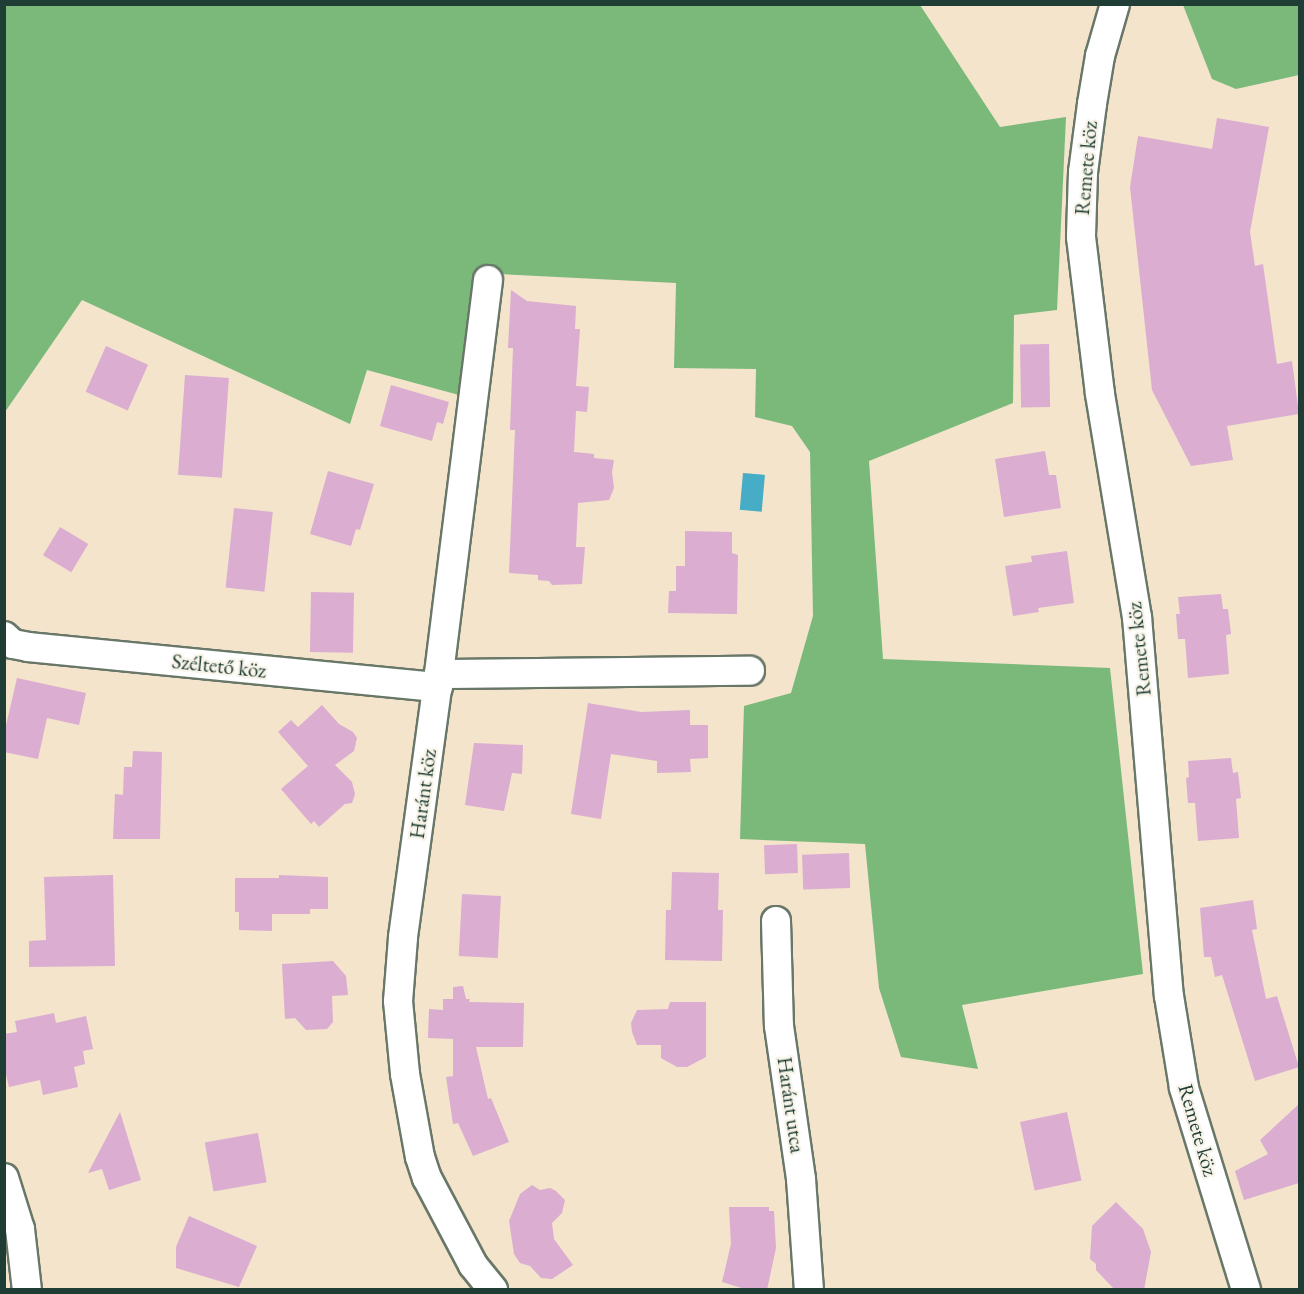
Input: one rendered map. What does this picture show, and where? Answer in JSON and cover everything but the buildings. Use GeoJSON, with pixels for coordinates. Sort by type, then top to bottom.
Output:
{"type":"FeatureCollection","features":[{"type":"Feature","properties":{"kind":"street","name":"Remete köz"},"geometry":{"type":"LineString","coordinates":[[1114,4],[1100,56],[1092,104],[1083,172],[1081,237],[1099,382],[1137,617],[1169,996],[1184,1088],[1246,1290]]}},
{"type":"Feature","properties":{"kind":"street","name":"Haránt köz"},"geometry":{"type":"LineString","coordinates":[[488,280],[439,681],[403,938],[398,1001],[400,1039],[420,1157],[427,1178],[473,1265],[493,1290]]}},
{"type":"Feature","properties":{"kind":"street","name":"Széltető köz"},"geometry":{"type":"LineString","coordinates":[[4,636],[13,644],[28,647],[439,681],[750,671]]}},
{"type":"Feature","properties":{"kind":"street","name":"Haránt utca"},"geometry":{"type":"LineString","coordinates":[[776,921],[779,1026],[801,1179],[809,1290]]}},
{"type":"Feature","properties":{"kind":"street"},"geometry":{"type":"LineString","coordinates":[[4,1178],[20,1229],[27,1290]]}},
{"type":"Feature","properties":{"kind":"green space"},"geometry":{"type":"Polygon","coordinates":[[[5,5],[920,5],[1000,127],[1066,117],[1057,310],[1014,315],[1013,403],[869,461],[883,659],[1110,668],[1143,974],[962,1005],[978,1069],[901,1057],[879,988],[865,844],[740,839],[744,706],[791,693],[813,616],[810,452],[792,426],[755,417],[756,369],[674,368],[676,283],[479,273],[459,395],[367,370],[350,424],[82,300],[5,412],[5,5]]]}},
{"type":"Feature","properties":{"kind":"green space"},"geometry":{"type":"Polygon","coordinates":[[[1183,5],[1299,5],[1299,75],[1236,89],[1212,79],[1183,5]]]}},
{"type":"Feature","properties":{"kind":"water"},"geometry":{"type":"Polygon","coordinates":[[[743,473],[765,475],[762,512],[740,510],[743,473]]]}}]}
